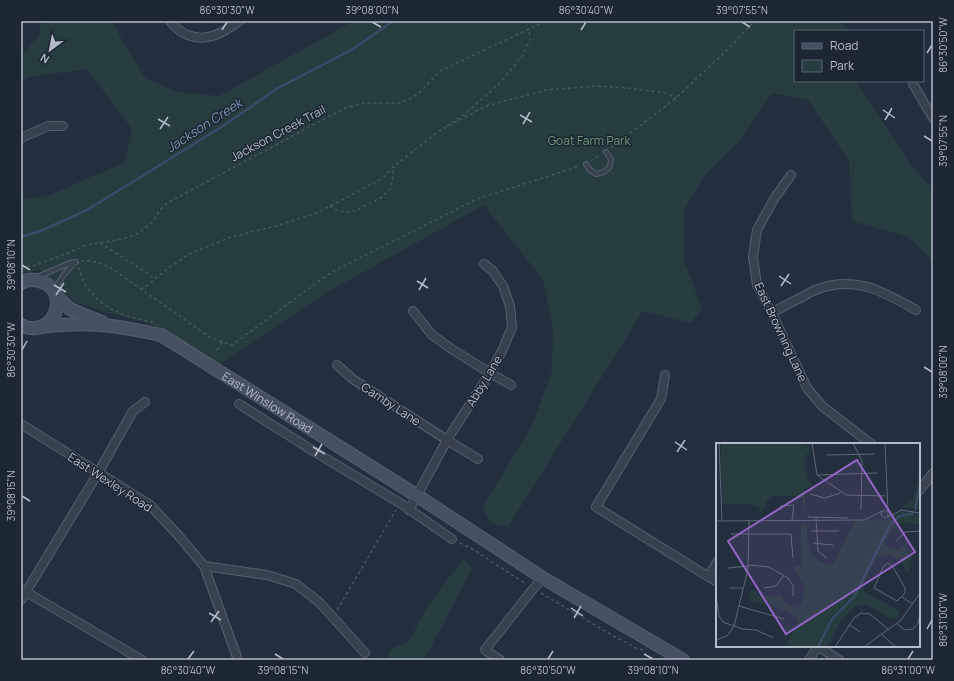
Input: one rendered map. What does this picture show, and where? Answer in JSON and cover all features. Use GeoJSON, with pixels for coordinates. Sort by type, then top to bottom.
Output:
{"type":"FeatureCollection","features":[{"type":"Feature","properties":{"kind":"main road","name":"East Winslow Road"},"geometry":{"type":"LineString","coordinates":[[24,282],[38,280],[46,283],[70,309],[112,326]]}},
{"type":"Feature","properties":{"kind":"main road"},"geometry":{"type":"LineString","coordinates":[[21,335],[46,324],[51,320],[57,310],[55,294]]}},
{"type":"Feature","properties":{"kind":"main road"},"geometry":{"type":"LineString","coordinates":[[21,325],[28,328],[37,328]]}},
{"type":"Feature","properties":{"kind":"main road","name":"East Winslow Road"},"geometry":{"type":"LineString","coordinates":[[37,328],[59,325],[112,326],[161,335],[416,495],[543,578],[683,660]]}},
{"type":"Feature","properties":{"kind":"street"},"geometry":{"type":"LineString","coordinates":[[170,21],[184,34],[200,38],[213,36],[240,21]]}},
{"type":"Feature","properties":{"kind":"street"},"geometry":{"type":"LineString","coordinates":[[913,84],[933,118]]}},
{"type":"Feature","properties":{"kind":"street"},"geometry":{"type":"LineString","coordinates":[[21,138],[48,126],[63,126]]}},
{"type":"Feature","properties":{"kind":"street","name":"East Browning Lane"},"geometry":{"type":"LineString","coordinates":[[791,175],[774,199],[757,230],[753,257],[757,285],[772,313],[807,388],[822,406],[871,443]]}},
{"type":"Feature","properties":{"kind":"street","name":"Abby Lane"},"geometry":{"type":"LineString","coordinates":[[416,495],[447,440],[490,373],[503,350],[512,327],[510,306],[503,286],[492,270],[484,264]]}},
{"type":"Feature","properties":{"kind":"street"},"geometry":{"type":"LineString","coordinates":[[772,313],[817,289],[827,286],[850,284],[873,288],[916,310]]}},
{"type":"Feature","properties":{"kind":"street"},"geometry":{"type":"LineString","coordinates":[[413,311],[432,335],[453,350],[511,385]]}},
{"type":"Feature","properties":{"kind":"street","name":"Camby Lane"},"geometry":{"type":"LineString","coordinates":[[337,364],[354,380],[478,459]]}},
{"type":"Feature","properties":{"kind":"street"},"geometry":{"type":"LineString","coordinates":[[665,375],[662,399],[596,507],[716,581]]}},
{"type":"Feature","properties":{"kind":"street"},"geometry":{"type":"LineString","coordinates":[[21,600],[24,590],[98,473],[133,412],[145,402]]}},
{"type":"Feature","properties":{"kind":"street","name":"East Winslow Road"},"geometry":{"type":"LineString","coordinates":[[239,404],[400,503],[452,539]]}},
{"type":"Feature","properties":{"kind":"street","name":"East Wexley Road"},"geometry":{"type":"LineString","coordinates":[[21,424],[150,505],[178,535],[204,566],[238,660]]}},
{"type":"Feature","properties":{"kind":"street"},"geometry":{"type":"LineString","coordinates":[[409,510],[416,495]]}},
{"type":"Feature","properties":{"kind":"street"},"geometry":{"type":"LineString","coordinates":[[708,576],[716,564]]}},
{"type":"Feature","properties":{"kind":"street"},"geometry":{"type":"LineString","coordinates":[[204,566],[267,575],[296,584],[320,603],[365,653]]}},
{"type":"Feature","properties":{"kind":"street"},"geometry":{"type":"LineString","coordinates":[[500,660],[485,650],[543,578]]}},
{"type":"Feature","properties":{"kind":"street"},"geometry":{"type":"LineString","coordinates":[[24,590],[142,660]]}},
{"type":"Feature","properties":{"kind":"street"},"geometry":{"type":"LineString","coordinates":[[809,660],[817,647]]}},
{"type":"Feature","properties":{"kind":"street"},"geometry":{"type":"LineString","coordinates":[[820,647],[839,660]]}},
{"type":"Feature","properties":{"kind":"lane"},"geometry":{"type":"LineString","coordinates":[[586,164],[590,170],[596,174],[604,172],[610,167],[611,159],[606,152]]}},
{"type":"Feature","properties":{"kind":"lane"},"geometry":{"type":"LineString","coordinates":[[24,282],[70,263],[76,262]]}},
{"type":"Feature","properties":{"kind":"lane"},"geometry":{"type":"LineString","coordinates":[[55,294],[58,284],[63,276],[76,262]]}},
{"type":"Feature","properties":{"kind":"path","name":"Jackson Creek Trail"},"geometry":{"type":"LineString","coordinates":[[21,268],[36,265],[86,245],[122,239],[134,235],[154,220],[166,203],[345,108],[365,103],[399,103],[408,100],[418,94],[440,71],[546,21]]}},
{"type":"Feature","properties":{"kind":"path"},"geometry":{"type":"LineString","coordinates":[[76,262],[87,260],[102,263],[211,338],[232,345],[330,273],[477,199],[586,164],[606,152],[676,98],[724,53],[755,21]]}},
{"type":"Feature","properties":{"kind":"path"},"geometry":{"type":"LineString","coordinates":[[141,290],[166,270],[190,254],[231,237],[276,226],[317,213],[383,178],[394,166],[439,131],[464,115],[501,82],[522,56],[530,40],[529,28]]}},
{"type":"Feature","properties":{"kind":"path"},"geometry":{"type":"LineString","coordinates":[[439,131],[486,106],[546,90],[597,86],[665,93],[676,98]]}},
{"type":"Feature","properties":{"kind":"path"},"geometry":{"type":"LineString","coordinates":[[330,206],[336,210],[346,212],[355,211],[382,197],[391,188],[394,166]]}},
{"type":"Feature","properties":{"kind":"path"},"geometry":{"type":"LineString","coordinates":[[100,243],[154,279]]}},
{"type":"Feature","properties":{"kind":"path"},"geometry":{"type":"LineString","coordinates":[[73,251],[86,285],[97,299],[111,310],[125,316],[156,322]]}},
{"type":"Feature","properties":{"kind":"path"},"geometry":{"type":"LineString","coordinates":[[217,350],[222,342]]}},
{"type":"Feature","properties":{"kind":"path"},"geometry":{"type":"LineString","coordinates":[[332,617],[400,503]]}},
{"type":"Feature","properties":{"kind":"path"},"geometry":{"type":"LineString","coordinates":[[452,539],[472,548],[533,589],[617,638],[638,649],[645,650]]}},
{"type":"Feature","properties":{"kind":"green space","name":"Goat Farm Park"},"geometry":{"type":"Polygon","coordinates":[[[41,21],[111,21],[145,78],[177,92],[219,96],[354,21],[845,21],[841,22],[849,30],[794,30],[794,82],[857,82],[910,164],[933,189],[933,261],[908,237],[852,221],[849,161],[808,100],[772,93],[741,139],[704,176],[684,210],[684,261],[702,308],[691,323],[643,311],[508,527],[490,523],[483,506],[532,426],[552,371],[553,328],[543,280],[484,205],[326,293],[219,365],[151,324],[77,303],[65,294],[40,270],[21,274],[21,199],[48,196],[125,162],[132,129],[87,69],[29,77],[21,81],[21,56],[39,36],[41,21]]]}},
{"type":"Feature","properties":{"kind":"green space"},"geometry":{"type":"Polygon","coordinates":[[[463,559],[472,569],[424,660],[388,660],[389,650],[409,641],[429,604],[463,559]]]}},
{"type":"Feature","properties":{"kind":"waterway","name":"Jackson Creek"},"geometry":{"type":"LineString","coordinates":[[21,237],[43,230],[87,210],[223,126],[278,88],[353,49],[393,21]]}}]}
